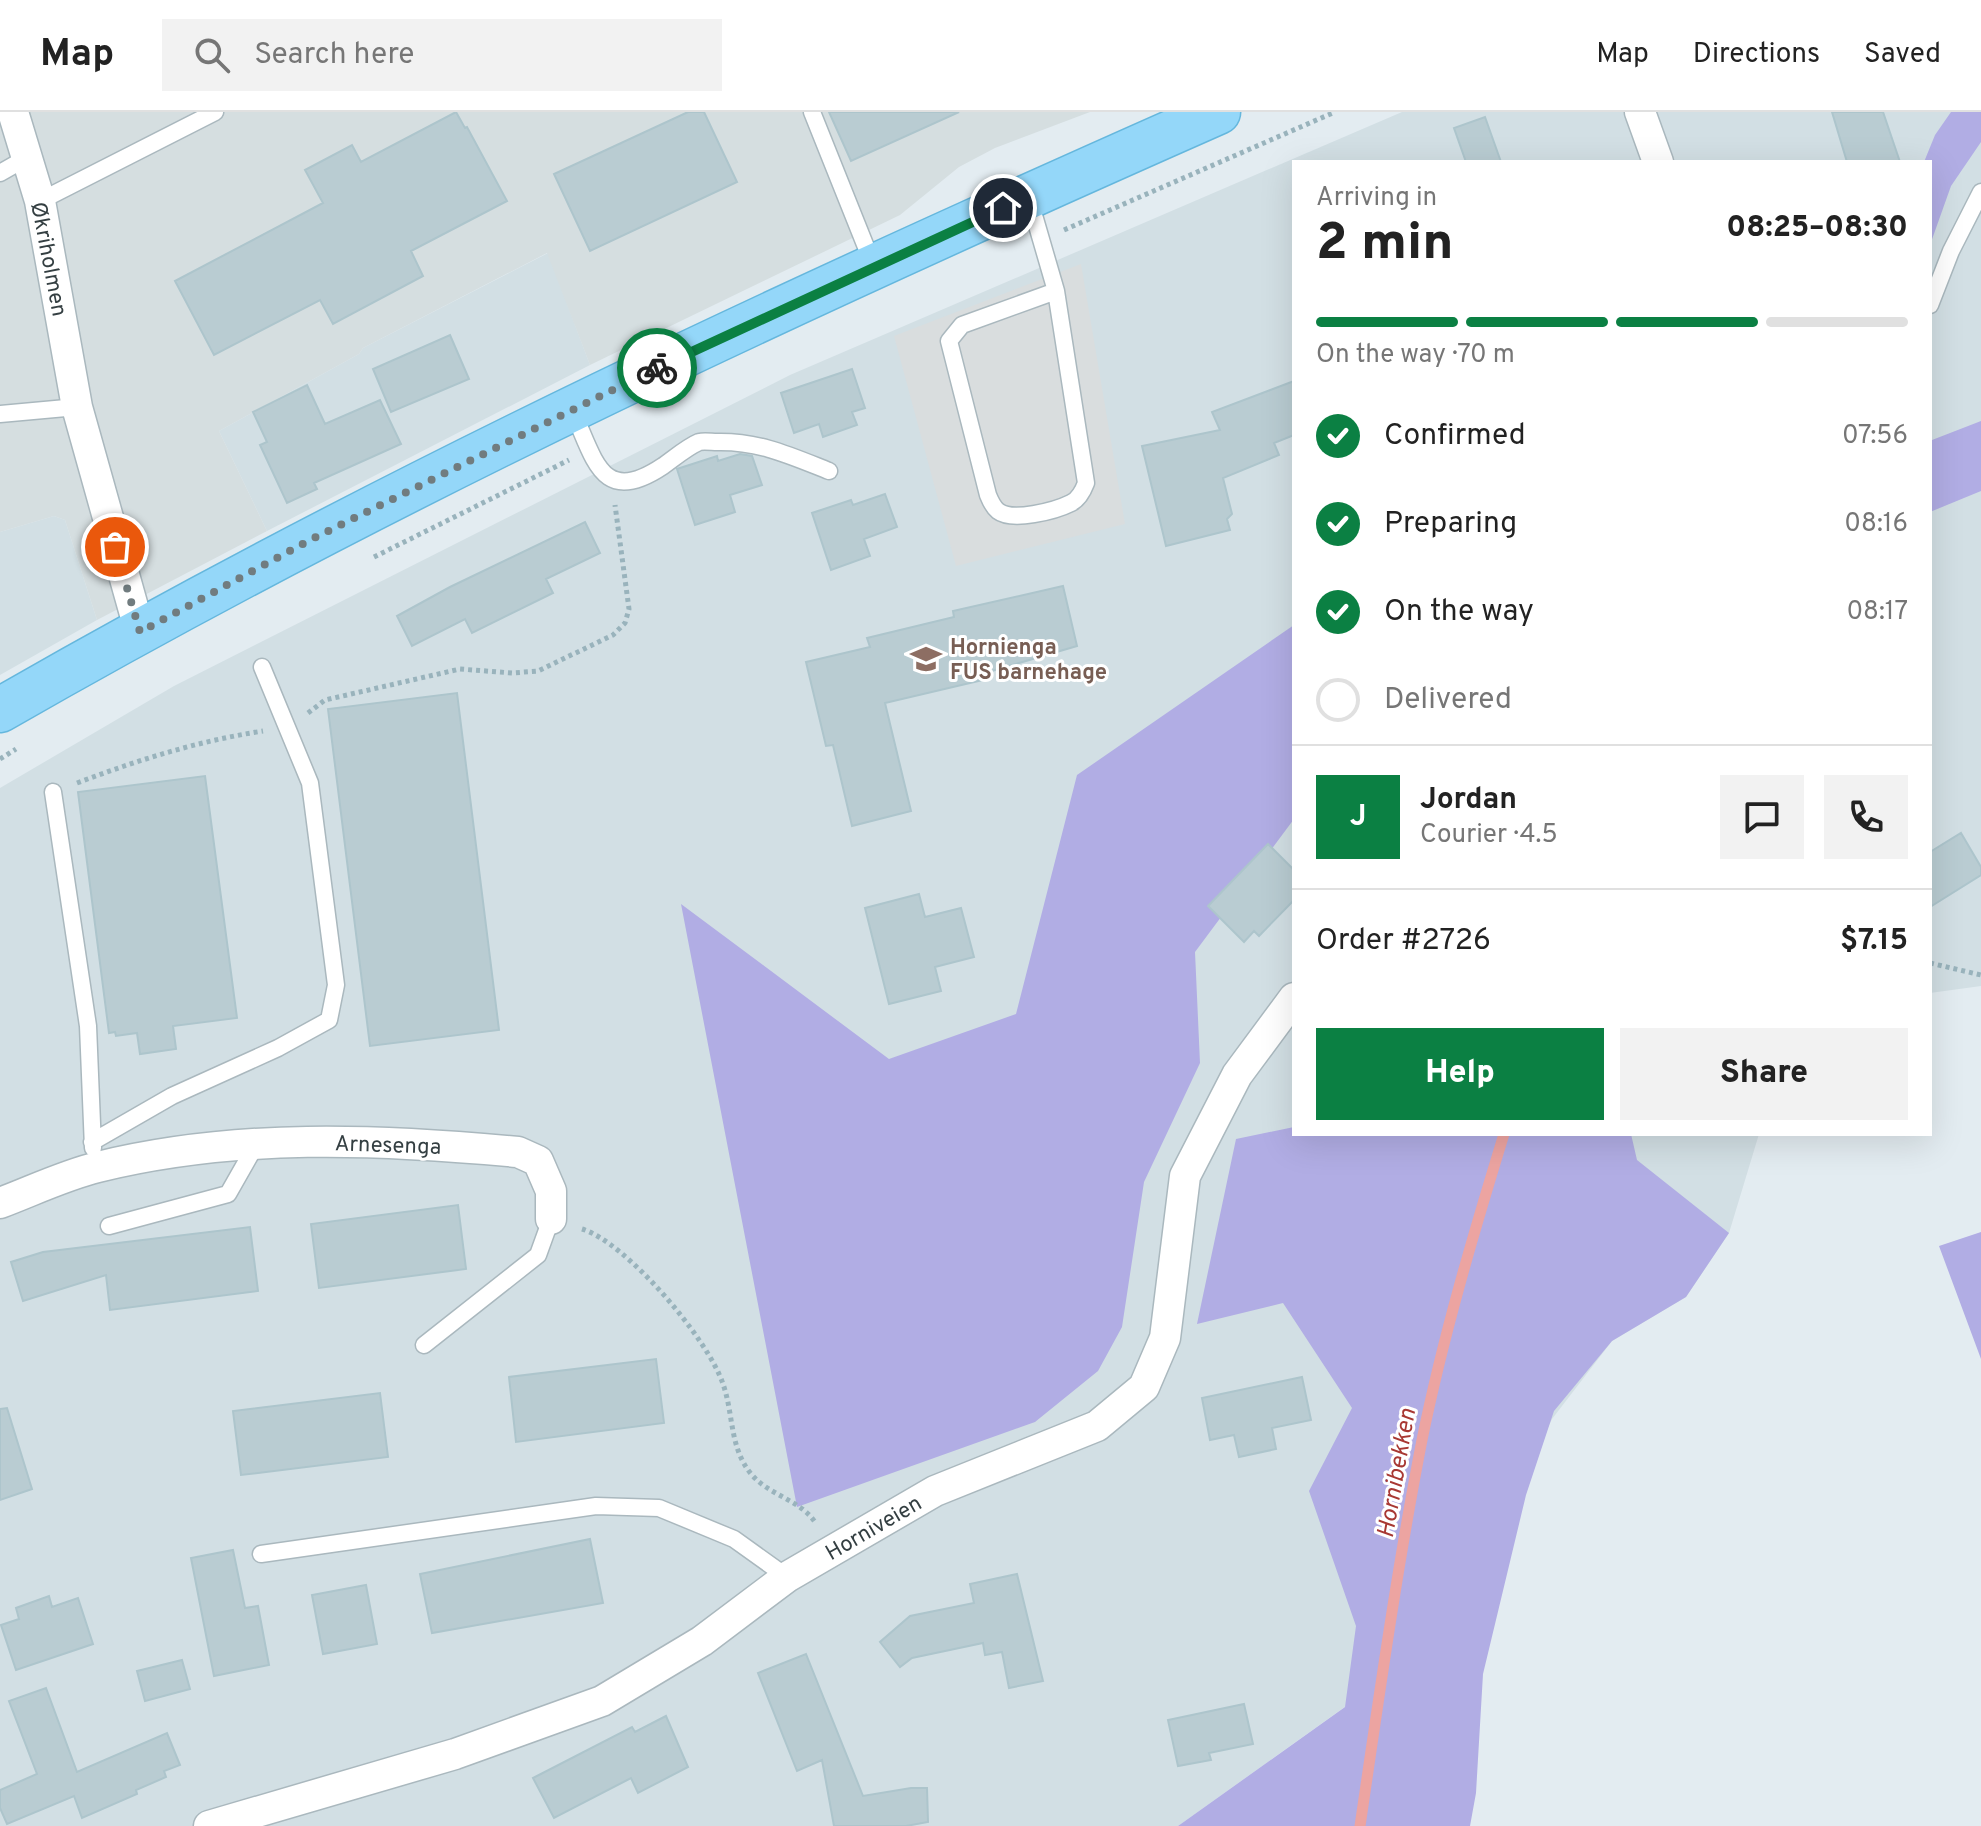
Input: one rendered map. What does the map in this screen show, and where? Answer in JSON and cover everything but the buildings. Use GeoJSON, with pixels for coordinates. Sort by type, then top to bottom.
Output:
{"type":"FeatureCollection","features":[{"type":"Feature","properties":{"kind":"main road"},"geometry":{"type":"LineString","coordinates":[[0,710],[310,540],[571,408],[1218,112]]}},
{"type":"Feature","properties":{"kind":"street","name":"Økriholmen"},"geometry":{"type":"LineString","coordinates":[[13,112],[40,201],[77,407],[140,632]]}},
{"type":"Feature","properties":{"kind":"street"},"geometry":{"type":"LineString","coordinates":[[1640,112],[1657,160]]}},
{"type":"Feature","properties":{"kind":"street","name":"Horniveien"},"geometry":{"type":"LineString","coordinates":[[209,1826],[455,1754],[602,1701],[702,1641],[787,1577],[935,1491],[1097,1426],[1144,1387],[1165,1338],[1185,1176],[1237,1075],[1292,1001]]}},
{"type":"Feature","properties":{"kind":"street","name":"Arnesenga"},"geometry":{"type":"LineString","coordinates":[[0,1203],[94,1155],[168,1154],[257,1143],[372,1141],[518,1152],[538,1161],[551,1191],[551,1219]]}},
{"type":"Feature","properties":{"kind":"lane"},"geometry":{"type":"LineString","coordinates":[[40,201],[215,112]]}},
{"type":"Feature","properties":{"kind":"lane"},"geometry":{"type":"LineString","coordinates":[[812,112],[874,267]]}},
{"type":"Feature","properties":{"kind":"lane"},"geometry":{"type":"LineString","coordinates":[[0,173],[28,157]]}},
{"type":"Feature","properties":{"kind":"lane"},"geometry":{"type":"LineString","coordinates":[[1932,300],[1951,251],[1981,192]]}},
{"type":"Feature","properties":{"kind":"lane"},"geometry":{"type":"LineString","coordinates":[[1029,196],[1056,291],[1086,483],[1081,494],[1071,503],[1020,517],[1007,516],[995,509],[988,495],[949,341],[962,325],[1056,291]]}},
{"type":"Feature","properties":{"kind":"lane"},"geometry":{"type":"LineString","coordinates":[[1,410],[77,407]]}},
{"type":"Feature","properties":{"kind":"lane"},"geometry":{"type":"LineString","coordinates":[[571,408],[601,471],[614,481],[631,484],[640,480],[699,442],[762,444],[829,471]]}},
{"type":"Feature","properties":{"kind":"lane"},"geometry":{"type":"LineString","coordinates":[[94,1155],[172,1096],[278,1048],[329,1020],[336,985],[310,783],[262,667]]}},
{"type":"Feature","properties":{"kind":"lane"},"geometry":{"type":"LineString","coordinates":[[53,792],[88,1026],[94,1155]]}},
{"type":"Feature","properties":{"kind":"lane"},"geometry":{"type":"LineString","coordinates":[[109,1226],[228,1194],[257,1143]]}},
{"type":"Feature","properties":{"kind":"lane","name":"Arnesenga"},"geometry":{"type":"LineString","coordinates":[[424,1345],[538,1255],[551,1219]]}},
{"type":"Feature","properties":{"kind":"lane"},"geometry":{"type":"LineString","coordinates":[[261,1554],[596,1506],[659,1508],[734,1539],[787,1577]]}},
{"type":"Feature","properties":{"kind":"path"},"geometry":{"type":"LineString","coordinates":[[1042,239],[1335,112]]}},
{"type":"Feature","properties":{"kind":"path"},"geometry":{"type":"LineString","coordinates":[[362,563],[590,449]]}},
{"type":"Feature","properties":{"kind":"path"},"geometry":{"type":"LineString","coordinates":[[53,792],[138,759],[223,738],[288,727],[325,700],[460,669],[512,673],[538,671],[613,635],[625,623],[629,609],[617,536],[614,481]]}},
{"type":"Feature","properties":{"kind":"path"},"geometry":{"type":"LineString","coordinates":[[0,759],[27,743]]}},
{"type":"Feature","properties":{"kind":"path"},"geometry":{"type":"LineString","coordinates":[[1932,963],[1981,975]]}},
{"type":"Feature","properties":{"kind":"path"},"geometry":{"type":"LineString","coordinates":[[551,1219],[592,1232],[640,1270],[693,1330],[723,1383],[733,1440],[753,1476],[812,1517],[834,1550]]}},
{"type":"Feature","properties":{"kind":"shaded area"},"geometry":{"type":"Polygon","coordinates":[[[0,112],[1090,112],[995,148],[959,167],[900,215],[590,365],[547,253],[363,348],[359,354],[219,431],[267,531],[97,620],[65,520],[54,516],[0,532],[0,112]]]}},
{"type":"Feature","properties":{"kind":"shaded area"},"geometry":{"type":"Polygon","coordinates":[[[1402,112],[1981,112],[1981,986],[1932,993],[1932,160],[1292,160],[1292,1136],[1758,1136],[1729,1233],[1686,1297],[1612,1341],[1552,1419],[1447,1634],[1178,1826],[0,1826],[0,788],[174,686],[790,375],[1402,112]]]}},
{"type":"Feature","properties":{"kind":"shaded area"},"geometry":{"type":"Polygon","coordinates":[[[1951,112],[1981,112],[1981,142],[1951,186],[1932,239],[1932,160],[1925,160],[1935,135],[1951,112]]]}},
{"type":"Feature","properties":{"kind":"shaded area"},"geometry":{"type":"Polygon","coordinates":[[[548,253],[590,365],[267,531],[219,431],[359,354],[363,348],[548,253]]]}},
{"type":"Feature","properties":{"kind":"shaded area"},"geometry":{"type":"Polygon","coordinates":[[[1081,264],[1125,524],[956,566],[894,336],[1081,264]]]}},
{"type":"Feature","properties":{"kind":"shaded area"},"geometry":{"type":"Polygon","coordinates":[[[1981,421],[1981,491],[1932,511],[1932,440],[1981,421]]]}},
{"type":"Feature","properties":{"kind":"shaded area"},"geometry":{"type":"Polygon","coordinates":[[[54,516],[65,520],[97,620],[0,675],[0,532],[54,516]]]}},
{"type":"Feature","properties":{"kind":"shaded area"},"geometry":{"type":"Polygon","coordinates":[[[1292,626],[1292,822],[1195,952],[1200,1063],[1144,1182],[1122,1327],[1098,1371],[1035,1422],[797,1507],[681,904],[889,1059],[1016,1014],[1077,775],[1292,626]]]}},
{"type":"Feature","properties":{"kind":"shaded area"},"geometry":{"type":"Polygon","coordinates":[[[1292,1127],[1292,1136],[1631,1136],[1637,1160],[1729,1233],[1686,1297],[1612,1341],[1554,1411],[1526,1495],[1483,1674],[1476,1793],[1470,1826],[1178,1826],[1345,1707],[1356,1626],[1309,1491],[1352,1408],[1283,1303],[1197,1324],[1236,1139],[1292,1127]]]}},
{"type":"Feature","properties":{"kind":"shaded area"},"geometry":{"type":"Polygon","coordinates":[[[1981,1232],[1981,1359],[1939,1246],[1981,1232]]]}},
{"type":"Feature","properties":{"kind":"waterway","name":"Hornibekken"},"geometry":{"type":"LineString","coordinates":[[1360,1826],[1396,1584],[1422,1440],[1459,1286],[1503,1136]]}},
{"type":"Feature","properties":{"kind":"way so far"},"geometry":{"type":"LineString","coordinates":[[115,547],[140,632],[310,540],[657,368]]}},
{"type":"Feature","properties":{"kind":"place","name":"Hornienga FUS barnehage"},"geometry":{"type":"Point","coordinates":[926,659]}},
{"type":"Feature","properties":{"kind":"route"},"geometry":{"type":"LineString","coordinates":[[657,368],[1003,208]]}}]}
